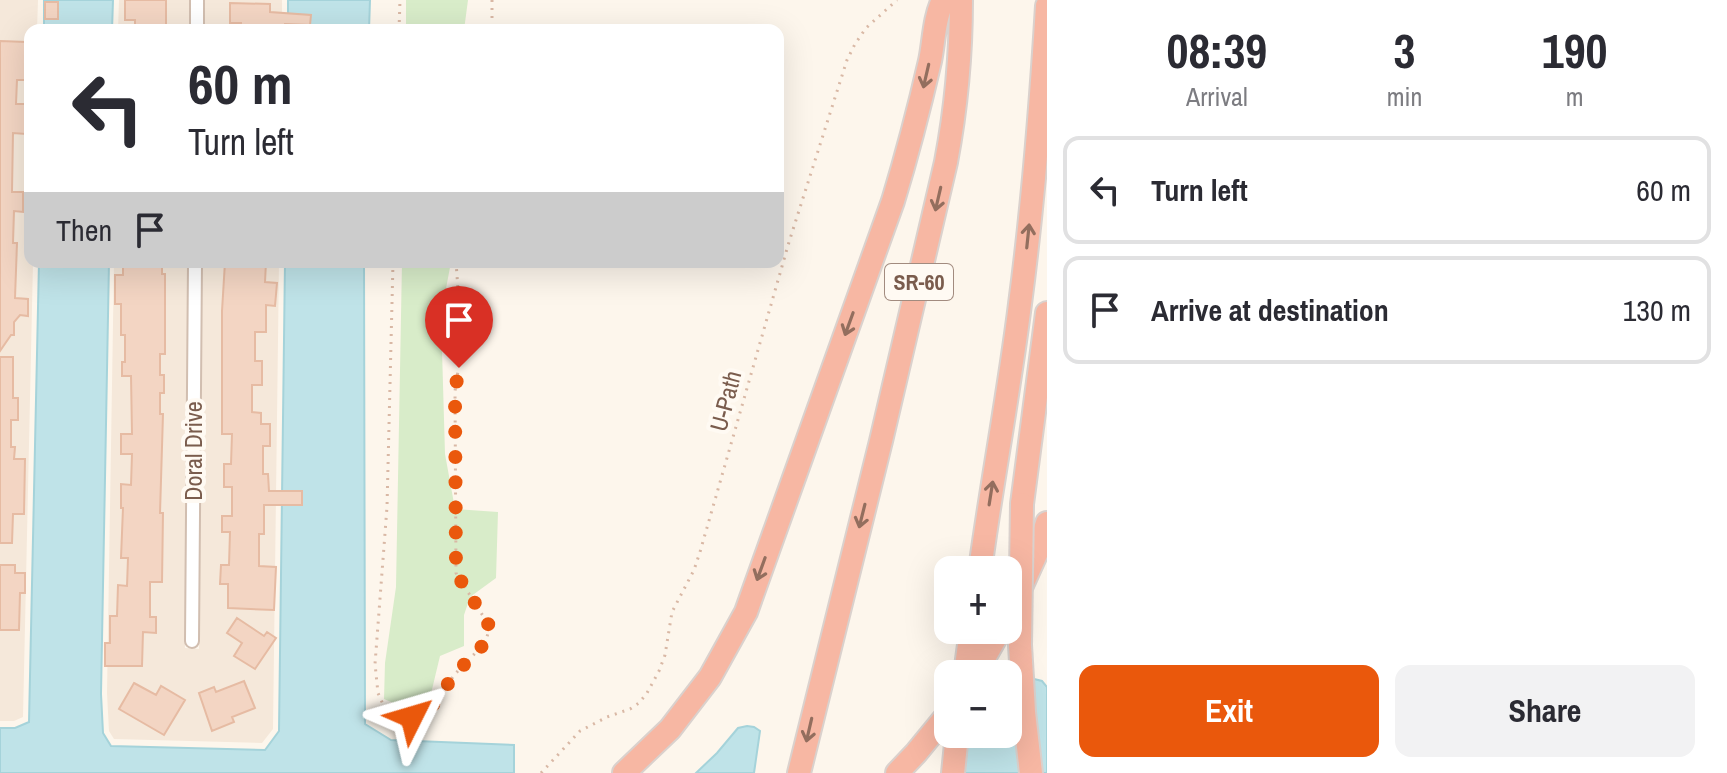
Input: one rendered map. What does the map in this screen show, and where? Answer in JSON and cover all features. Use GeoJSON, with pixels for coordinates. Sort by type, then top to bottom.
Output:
{"type":"FeatureCollection","features":[{"type":"Feature","properties":{"kind":"highway"},"geometry":{"type":"LineString","coordinates":[[624,773],[670,729],[710,677],[746,612],[893,201],[912,139],[943,0]]}},
{"type":"Feature","properties":{"kind":"highway","name":"SR-60"},"geometry":{"type":"LineString","coordinates":[[799,773],[937,205],[954,122],[961,0]]}},
{"type":"Feature","properties":{"kind":"highway"},"geometry":{"type":"LineString","coordinates":[[954,122],[977,0]]}},
{"type":"Feature","properties":{"kind":"highway"},"geometry":{"type":"LineString","coordinates":[[982,556],[1027,250],[1047,6]]}},
{"type":"Feature","properties":{"kind":"highway"},"geometry":{"type":"LineString","coordinates":[[1031,773],[1020,645],[1022,504],[1047,313]]}},
{"type":"Feature","properties":{"kind":"highway"},"geometry":{"type":"LineString","coordinates":[[1022,585],[1047,523]]}},
{"type":"Feature","properties":{"kind":"highway"},"geometry":{"type":"LineString","coordinates":[[897,773],[934,731]]}},
{"type":"Feature","properties":{"kind":"highway"},"geometry":{"type":"LineString","coordinates":[[953,773],[956,748]]}},
{"type":"Feature","properties":{"kind":"street"},"geometry":{"type":"LineString","coordinates":[[197,0],[197,24]]}},
{"type":"Feature","properties":{"kind":"street","name":"Doral Drive"},"geometry":{"type":"LineString","coordinates":[[192,641],[195,268]]}},
{"type":"Feature","properties":{"kind":"path"},"geometry":{"type":"LineString","coordinates":[[399,24],[400,0]]}},
{"type":"Feature","properties":{"kind":"path"},"geometry":{"type":"LineString","coordinates":[[492,0],[492,24]]}},
{"type":"Feature","properties":{"kind":"path","name":"U-Path"},"geometry":{"type":"LineString","coordinates":[[784,259],[847,60],[866,28],[897,0]]}},
{"type":"Feature","properties":{"kind":"path"},"geometry":{"type":"LineString","coordinates":[[393,268],[387,507],[375,664],[378,693],[385,709],[392,716],[412,717],[430,709],[455,674],[485,643],[490,627],[456,573],[455,391],[462,344],[456,268]]}},
{"type":"Feature","properties":{"kind":"path","name":"U-Path"},"geometry":{"type":"LineString","coordinates":[[541,773],[580,731],[639,703],[659,671],[665,655],[672,612],[700,552],[782,268]]}},
{"type":"Feature","properties":{"kind":"shaded area"},"geometry":{"type":"Polygon","coordinates":[[[0,0],[38,0],[37,24],[24,24],[24,268],[33,268],[23,717],[0,721],[0,0]]]}},
{"type":"Feature","properties":{"kind":"shaded area"},"geometry":{"type":"Polygon","coordinates":[[[119,0],[190,0],[190,24],[118,24],[119,0]]]}},
{"type":"Feature","properties":{"kind":"shaded area"},"geometry":{"type":"Polygon","coordinates":[[[205,0],[282,0],[282,24],[204,24],[205,0]]]}},
{"type":"Feature","properties":{"kind":"shaded area"},"geometry":{"type":"Polygon","coordinates":[[[114,268],[188,268],[185,648],[199,649],[202,268],[279,268],[273,729],[262,743],[114,739],[109,731],[107,693],[114,268]]]}},
{"type":"Feature","properties":{"kind":"green space"},"geometry":{"type":"Polygon","coordinates":[[[406,0],[468,0],[465,24],[406,24],[406,0]]]}},
{"type":"Feature","properties":{"kind":"green space"},"geometry":{"type":"Polygon","coordinates":[[[402,268],[450,268],[441,315],[445,454],[455,509],[498,512],[496,578],[470,597],[464,615],[464,646],[440,656],[429,702],[405,708],[384,699],[385,663],[396,587],[402,268]]]}},
{"type":"Feature","properties":{"kind":"water"},"geometry":{"type":"Polygon","coordinates":[[[44,0],[113,0],[112,24],[44,24],[44,0]]]}},
{"type":"Feature","properties":{"kind":"water"},"geometry":{"type":"Polygon","coordinates":[[[288,0],[370,0],[369,24],[288,24],[288,0]]]}},
{"type":"Feature","properties":{"kind":"water"},"geometry":{"type":"Polygon","coordinates":[[[39,268],[109,268],[101,694],[103,733],[111,746],[265,750],[279,731],[285,268],[364,268],[365,724],[391,740],[514,745],[514,773],[0,773],[0,728],[15,728],[29,722],[39,268]]]}},
{"type":"Feature","properties":{"kind":"water"},"geometry":{"type":"Polygon","coordinates":[[[1022,679],[1042,681],[1047,687],[1047,773],[945,773],[965,748],[1022,748],[1022,679]]]}},
{"type":"Feature","properties":{"kind":"water"},"geometry":{"type":"Polygon","coordinates":[[[747,726],[760,731],[754,773],[696,773],[738,728],[747,726]]]}},
{"type":"Feature","properties":{"kind":"building"},"geometry":{"type":"Polygon","coordinates":[[[125,0],[166,0],[166,24],[135,24],[135,20],[125,20],[125,0]]]}},
{"type":"Feature","properties":{"kind":"building"},"geometry":{"type":"Polygon","coordinates":[[[45,2],[58,2],[58,19],[45,19],[45,2]]]}},
{"type":"Feature","properties":{"kind":"building"},"geometry":{"type":"Polygon","coordinates":[[[230,3],[270,4],[270,12],[311,15],[310,24],[230,23],[230,3]]]}},
{"type":"Feature","properties":{"kind":"building"},"geometry":{"type":"Polygon","coordinates":[[[0,41],[24,42],[24,80],[17,80],[16,104],[24,104],[24,134],[13,133],[12,192],[23,192],[23,212],[14,211],[13,243],[17,243],[15,298],[28,299],[28,316],[20,315],[14,322],[14,335],[0,351],[0,41]]]}},
{"type":"Feature","properties":{"kind":"building"},"geometry":{"type":"Polygon","coordinates":[[[123,268],[162,268],[162,274],[165,274],[165,354],[160,354],[160,375],[164,375],[164,393],[160,393],[160,414],[163,414],[160,513],[163,513],[162,582],[150,582],[150,617],[156,617],[156,633],[143,632],[142,666],[105,666],[105,643],[110,643],[110,616],[117,616],[118,585],[127,586],[128,558],[121,558],[121,484],[131,485],[132,454],[121,454],[121,434],[132,434],[131,376],[122,376],[125,335],[121,335],[121,304],[115,304],[115,275],[123,275],[123,268]]]}},
{"type":"Feature","properties":{"kind":"building"},"geometry":{"type":"Polygon","coordinates":[[[225,268],[266,268],[265,282],[277,283],[275,306],[266,305],[266,332],[255,332],[255,361],[262,361],[262,385],[252,385],[252,412],[261,413],[261,424],[270,424],[270,446],[263,446],[263,474],[268,474],[269,491],[302,491],[302,505],[264,505],[264,534],[259,534],[259,566],[276,567],[274,610],[228,608],[228,584],[220,584],[221,565],[229,565],[230,532],[222,532],[222,516],[232,516],[232,487],[224,487],[224,464],[231,464],[232,434],[222,434],[225,268]]]}},
{"type":"Feature","properties":{"kind":"building"},"geometry":{"type":"Polygon","coordinates":[[[0,357],[13,357],[13,398],[18,398],[18,420],[11,420],[11,447],[15,447],[14,459],[25,459],[24,514],[13,514],[12,543],[0,543],[0,357]]]}},
{"type":"Feature","properties":{"kind":"building"},"geometry":{"type":"Polygon","coordinates":[[[0,565],[15,565],[15,573],[25,573],[25,593],[20,593],[19,630],[0,630],[0,565]]]}},
{"type":"Feature","properties":{"kind":"building"},"geometry":{"type":"Polygon","coordinates":[[[237,618],[264,636],[267,632],[276,638],[255,669],[234,656],[242,643],[227,633],[237,618]]]}},
{"type":"Feature","properties":{"kind":"building"},"geometry":{"type":"Polygon","coordinates":[[[244,681],[255,708],[232,717],[234,722],[212,731],[199,693],[214,687],[216,692],[244,681]]]}},
{"type":"Feature","properties":{"kind":"building"},"geometry":{"type":"Polygon","coordinates":[[[134,683],[156,695],[161,686],[185,700],[164,735],[119,709],[134,683]]]}},
{"type":"Feature","properties":{"kind":"route"},"geometry":{"type":"LineString","coordinates":[[412,717],[430,709],[455,674],[485,643],[490,627],[456,573],[455,391],[459,368]]}}]}
